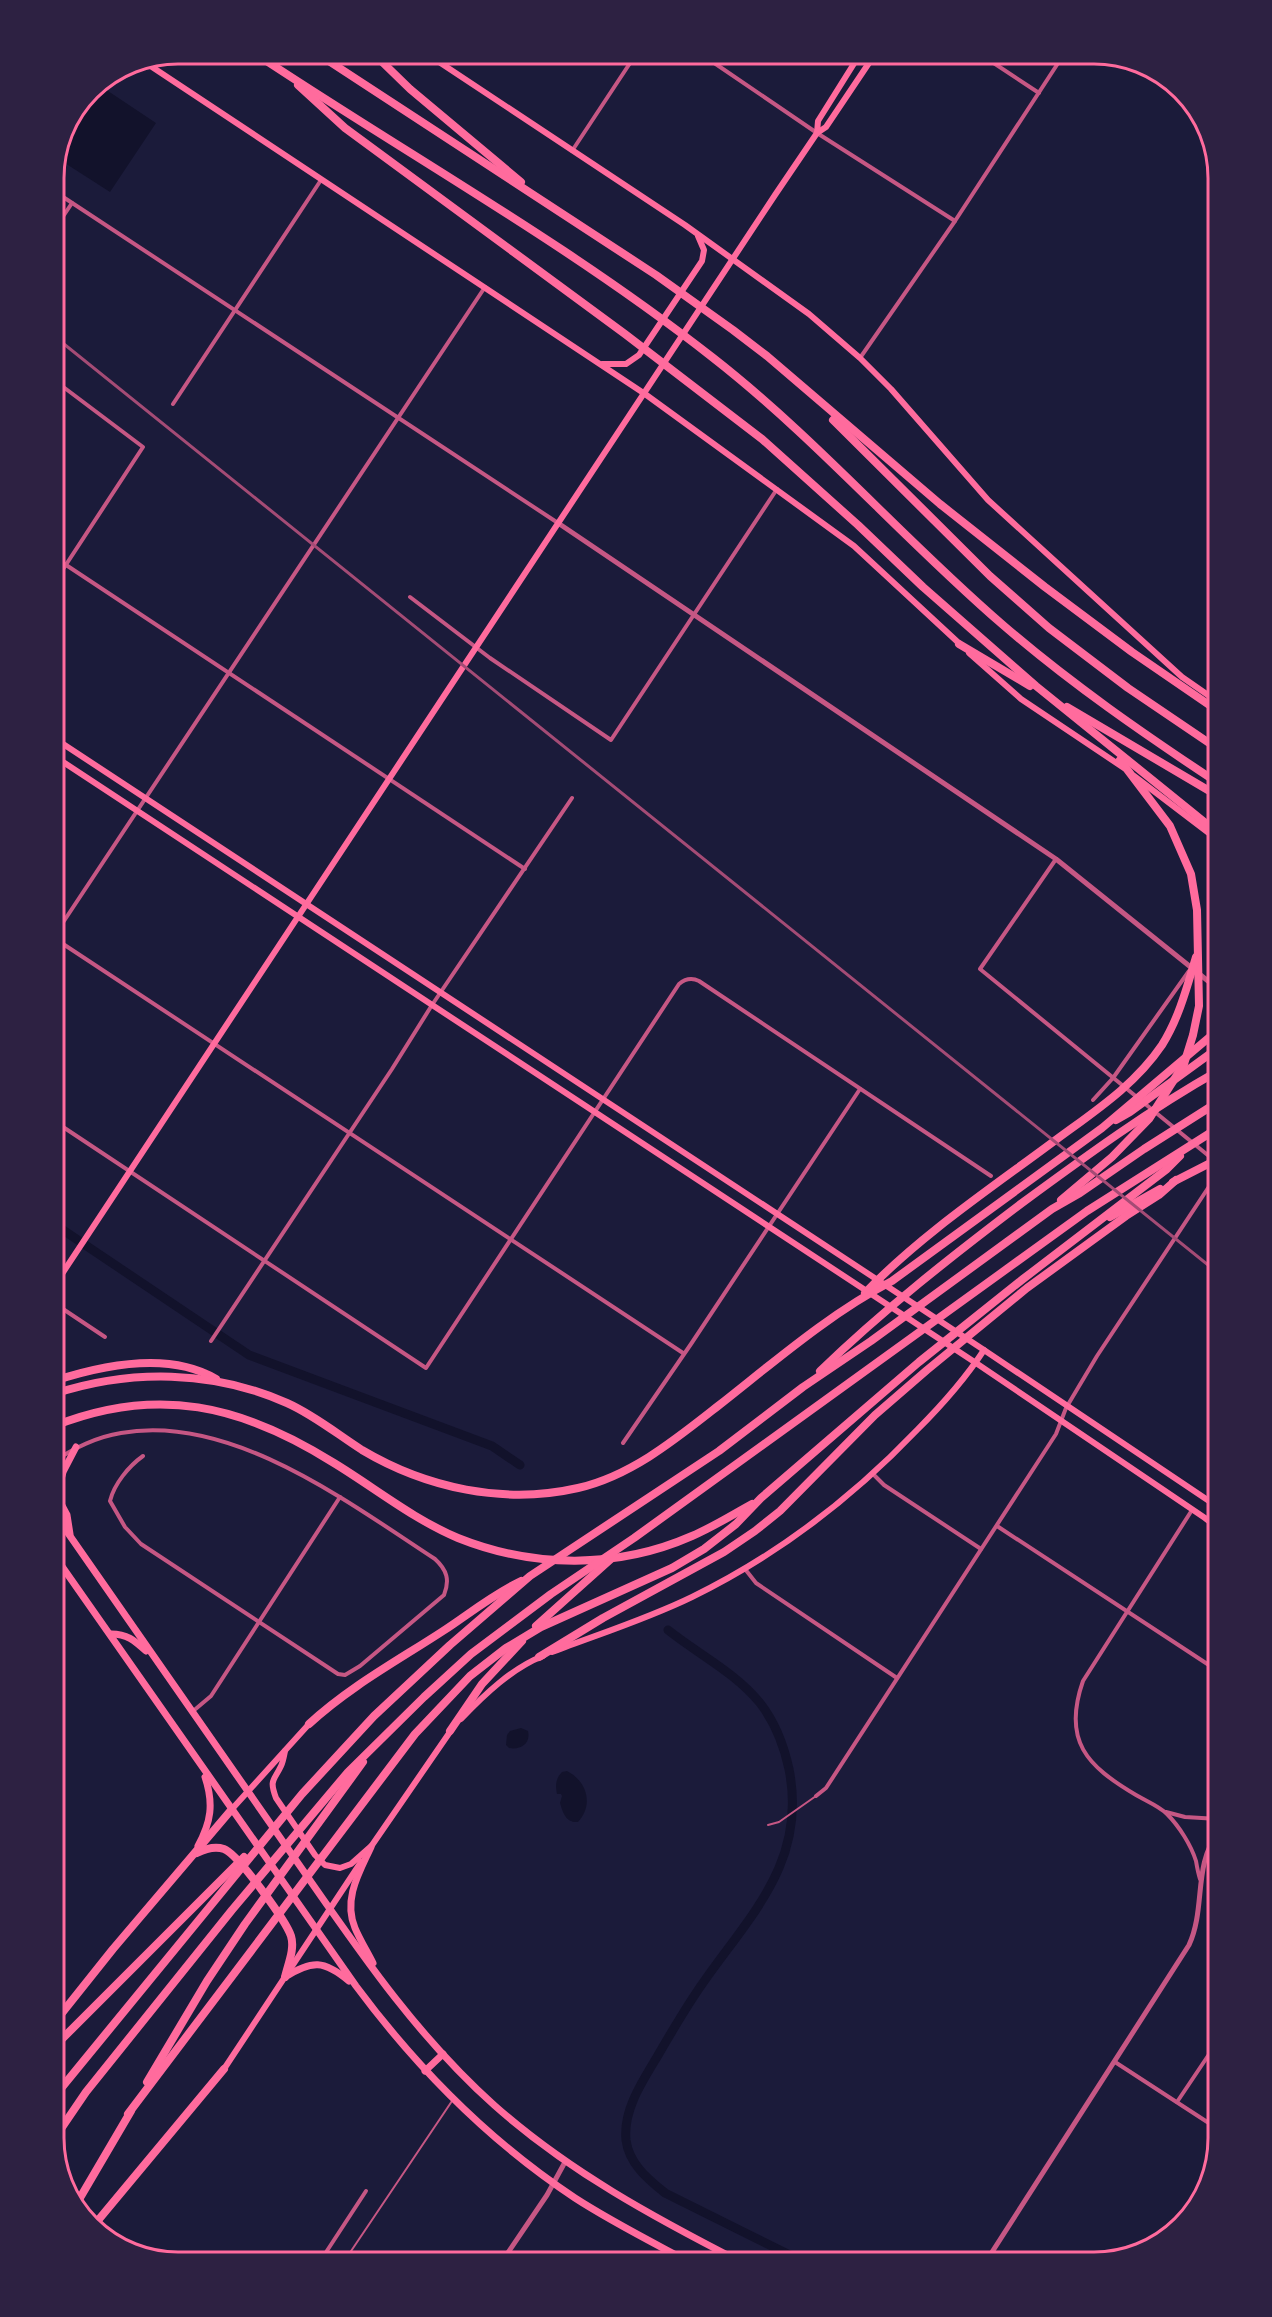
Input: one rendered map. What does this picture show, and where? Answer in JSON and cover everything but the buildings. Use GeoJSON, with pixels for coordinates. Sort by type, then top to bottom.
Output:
{"type":"FeatureCollection","features":[{"type":"Feature","properties":{"kind":"highway"},"geometry":{"type":"LineString","coordinates":[[271,64],[468,188],[639,303],[712,357],[797,431],[1003,625],[1126,722],[1208,776]]}},
{"type":"Feature","properties":{"kind":"highway"},"geometry":{"type":"LineString","coordinates":[[334,64],[656,275],[732,330],[766,356],[940,504],[1045,587],[1132,652],[1208,704]]}},
{"type":"Feature","properties":{"kind":"highway"},"geometry":{"type":"LineString","coordinates":[[385,64],[474,145],[555,209]]}},
{"type":"Feature","properties":{"kind":"highway"},"geometry":{"type":"LineString","coordinates":[[289,76],[314,102],[345,128],[728,411],[785,459],[923,587],[1036,686],[1208,825]]}},
{"type":"Feature","properties":{"kind":"highway"},"geometry":{"type":"LineString","coordinates":[[807,393],[931,519],[1040,621],[1119,682],[1208,742]]}},
{"type":"Feature","properties":{"kind":"highway"},"geometry":{"type":"LineString","coordinates":[[959,644],[1208,790]]}},
{"type":"Feature","properties":{"kind":"highway"},"geometry":{"type":"LineString","coordinates":[[309,1724],[357,1686],[498,1592],[530,1576],[719,1450],[803,1387],[871,1341],[1052,1209],[1129,1141],[1149,1119],[1184,1064],[1199,1006],[1195,895],[1185,856],[1160,811],[1112,749]]}},
{"type":"Feature","properties":{"kind":"highway"},"geometry":{"type":"LineString","coordinates":[[861,1297],[884,1272],[952,1217],[1113,1097],[1136,1077],[1161,1047],[1176,1019],[1198,949]]}},
{"type":"Feature","properties":{"kind":"highway"},"geometry":{"type":"LineString","coordinates":[[64,1391],[90,1384],[145,1376],[182,1377],[249,1388],[288,1404],[387,1463],[443,1485],[496,1493],[552,1492],[579,1488],[636,1465],[681,1435],[834,1316],[861,1297],[892,1281],[1102,1128],[1208,1038]]}},
{"type":"Feature","properties":{"kind":"highway"},"geometry":{"type":"LineString","coordinates":[[1102,1128],[1130,1112],[1208,1055]]}},
{"type":"Feature","properties":{"kind":"highway"},"geometry":{"type":"LineString","coordinates":[[803,1387],[866,1327],[943,1263],[1065,1171],[1168,1100],[1208,1077]]}},
{"type":"Feature","properties":{"kind":"highway"},"geometry":{"type":"LineString","coordinates":[[1052,1209],[1208,1108]]}},
{"type":"Feature","properties":{"kind":"highway"},"geometry":{"type":"LineString","coordinates":[[64,2124],[86,2092],[315,1809],[363,1755],[471,1654],[551,1594],[634,1538],[1087,1211],[1208,1134]]}},
{"type":"Feature","properties":{"kind":"highway"},"geometry":{"type":"LineString","coordinates":[[128,2114],[415,1734],[470,1676],[506,1648],[541,1627],[672,1568],[704,1549],[736,1524],[761,1498],[919,1362],[1167,1169],[1188,1147]]}},
{"type":"Feature","properties":{"kind":"highway"},"geometry":{"type":"LineString","coordinates":[[1093,1226],[1176,1180],[1208,1166]]}},
{"type":"Feature","properties":{"kind":"highway"},"geometry":{"type":"LineString","coordinates":[[539,1657],[603,1618],[724,1552],[755,1531],[780,1510],[875,1415],[927,1370],[1027,1288],[1126,1216],[1159,1195],[1176,1180]]}},
{"type":"Feature","properties":{"kind":"highway"},"geometry":{"type":"LineString","coordinates":[[64,1378],[118,1367],[163,1364],[184,1366],[204,1372],[222,1383]]}},
{"type":"Feature","properties":{"kind":"highway"},"geometry":{"type":"LineString","coordinates":[[64,1422],[110,1408],[140,1404],[195,1407],[224,1412],[256,1422],[295,1439],[407,1511],[456,1537],[482,1547],[537,1559],[590,1561],[652,1550],[691,1536],[761,1498]]}},
{"type":"Feature","properties":{"kind":"highway"},"geometry":{"type":"LineString","coordinates":[[450,1731],[482,1684],[530,1632],[634,1538]]}},
{"type":"Feature","properties":{"kind":"highway"},"geometry":{"type":"LineString","coordinates":[[64,2085],[269,1833],[352,1738],[399,1692],[530,1576]]}},
{"type":"Feature","properties":{"kind":"highway"},"geometry":{"type":"LineString","coordinates":[[81,2196],[207,1981],[245,1924],[378,1742]]}},
{"type":"Feature","properties":{"kind":"highway"},"geometry":{"type":"LineString","coordinates":[[64,2010],[232,1809]]}},
{"type":"Feature","properties":{"kind":"highway"},"geometry":{"type":"LineString","coordinates":[[64,2037],[269,1833]]}},
{"type":"Feature","properties":{"kind":"highway"},"geometry":{"type":"LineString","coordinates":[[193,1855],[204,1850],[223,1849],[233,1855],[246,1870],[286,1927],[291,1938],[292,1952],[285,1977]]}},
{"type":"Feature","properties":{"kind":"highway"},"geometry":{"type":"LineString","coordinates":[[98,2219],[224,2069]]}},
{"type":"Feature","properties":{"kind":"main road"},"geometry":{"type":"LineString","coordinates":[[442,64],[698,234],[810,314],[891,389],[988,500],[1182,677],[1208,695]]}},
{"type":"Feature","properties":{"kind":"main road"},"geometry":{"type":"LineString","coordinates":[[817,133],[818,121],[853,65]]}},
{"type":"Feature","properties":{"kind":"main road"},"geometry":{"type":"LineString","coordinates":[[64,1270],[733,259],[817,133],[826,127],[867,65]]}},
{"type":"Feature","properties":{"kind":"main road"},"geometry":{"type":"LineString","coordinates":[[154,68],[602,364],[777,488],[854,546],[1021,699],[1100,751],[1208,832]]}},
{"type":"Feature","properties":{"kind":"main road"},"geometry":{"type":"LineString","coordinates":[[602,364],[626,364],[639,355],[702,261],[704,250],[698,234]]}},
{"type":"Feature","properties":{"kind":"main road"},"geometry":{"type":"LineString","coordinates":[[65,745],[776,1216],[984,1350],[1066,1408],[1208,1500]]}},
{"type":"Feature","properties":{"kind":"main road"},"geometry":{"type":"LineString","coordinates":[[65,763],[976,1363],[1208,1520]]}},
{"type":"Feature","properties":{"kind":"main road"},"geometry":{"type":"LineString","coordinates":[[224,2069],[450,1731],[486,1695],[539,1657],[660,1612],[693,1597],[745,1568],[828,1511],[873,1474],[933,1414],[976,1363],[984,1350]]}},
{"type":"Feature","properties":{"kind":"main road"},"geometry":{"type":"LineString","coordinates":[[64,1469],[76,1447]]}},
{"type":"Feature","properties":{"kind":"main road"},"geometry":{"type":"LineString","coordinates":[[64,1509],[68,1515],[70,1536]]}},
{"type":"Feature","properties":{"kind":"main road"},"geometry":{"type":"LineString","coordinates":[[64,1528],[376,1974],[442,2054],[493,2104],[565,2162],[617,2195],[723,2252]]}},
{"type":"Feature","properties":{"kind":"main road"},"geometry":{"type":"LineString","coordinates":[[64,1569],[356,1986],[390,2031],[425,2071],[453,2100],[511,2151],[554,2183],[611,2220],[671,2252]]}},
{"type":"Feature","properties":{"kind":"main road"},"geometry":{"type":"LineString","coordinates":[[111,1634],[130,1637],[155,1658]]}},
{"type":"Feature","properties":{"kind":"main road"},"geometry":{"type":"LineString","coordinates":[[232,1809],[309,1724]]}},
{"type":"Feature","properties":{"kind":"main road"},"geometry":{"type":"LineString","coordinates":[[285,1751],[281,1766],[272,1780],[273,1790],[276,1798],[315,1855],[325,1865],[340,1868],[351,1864],[372,1847]]}},
{"type":"Feature","properties":{"kind":"main road"},"geometry":{"type":"LineString","coordinates":[[193,1855],[211,1817],[211,1795],[202,1769]]}},
{"type":"Feature","properties":{"kind":"main road"},"geometry":{"type":"LineString","coordinates":[[372,1847],[356,1880],[350,1907],[356,1930],[376,1974]]}},
{"type":"Feature","properties":{"kind":"main road"},"geometry":{"type":"LineString","coordinates":[[285,1977],[304,1966],[315,1964],[328,1966],[356,1986]]}},
{"type":"Feature","properties":{"kind":"main road"},"geometry":{"type":"LineString","coordinates":[[425,2071],[442,2054]]}},
{"type":"Feature","properties":{"kind":"street"},"geometry":{"type":"LineString","coordinates":[[572,151],[629,64]]}},
{"type":"Feature","properties":{"kind":"street"},"geometry":{"type":"LineString","coordinates":[[717,65],[817,133],[955,221]]}},
{"type":"Feature","properties":{"kind":"street"},"geometry":{"type":"LineString","coordinates":[[996,65],[1039,93]]}},
{"type":"Feature","properties":{"kind":"street"},"geometry":{"type":"LineString","coordinates":[[860,358],[955,221],[1057,65]]}},
{"type":"Feature","properties":{"kind":"street"},"geometry":{"type":"LineString","coordinates":[[173,404],[322,179]]}},
{"type":"Feature","properties":{"kind":"street"},"geometry":{"type":"LineString","coordinates":[[65,198],[695,614],[1056,859],[1208,981]]}},
{"type":"Feature","properties":{"kind":"street"},"geometry":{"type":"LineString","coordinates":[[65,214],[72,203]]}},
{"type":"Feature","properties":{"kind":"street"},"geometry":{"type":"LineString","coordinates":[[65,921],[484,287]]}},
{"type":"Feature","properties":{"kind":"street"},"geometry":{"type":"LineString","coordinates":[[65,388],[143,447],[66,565],[525,868]]}},
{"type":"Feature","properties":{"kind":"street"},"geometry":{"type":"LineString","coordinates":[[410,597],[477,648],[611,740],[777,488]]}},
{"type":"Feature","properties":{"kind":"street"},"geometry":{"type":"LineString","coordinates":[[211,1341],[266,1262],[432,1005],[572,798]]}},
{"type":"Feature","properties":{"kind":"street"},"geometry":{"type":"LineString","coordinates":[[1056,859],[980,969],[1208,1153]]}},
{"type":"Feature","properties":{"kind":"street"},"geometry":{"type":"LineString","coordinates":[[65,944],[683,1353]]}},
{"type":"Feature","properties":{"kind":"street"},"geometry":{"type":"LineString","coordinates":[[1093,1100],[1113,1078],[1191,968]]}},
{"type":"Feature","properties":{"kind":"street"},"geometry":{"type":"LineString","coordinates":[[65,1128],[426,1368],[601,1100],[679,984],[686,979],[699,981],[991,1176]]}},
{"type":"Feature","properties":{"kind":"street"},"geometry":{"type":"LineString","coordinates":[[622,1443],[860,1089]]}},
{"type":"Feature","properties":{"kind":"street"},"geometry":{"type":"LineString","coordinates":[[816,1796],[826,1788],[997,1526],[1062,1422],[1066,1408],[1097,1356],[1208,1188]]}},
{"type":"Feature","properties":{"kind":"street"},"geometry":{"type":"LineString","coordinates":[[64,1310],[105,1337]]}},
{"type":"Feature","properties":{"kind":"street"},"geometry":{"type":"LineString","coordinates":[[64,1454],[76,1447],[122,1433],[152,1430],[181,1432],[214,1439],[278,1463],[340,1497],[435,1559],[446,1572],[446,1589],[441,1599],[360,1666],[345,1675],[338,1674],[141,1544],[125,1527],[110,1501],[115,1489],[134,1463],[143,1456]]}},
{"type":"Feature","properties":{"kind":"street"},"geometry":{"type":"LineString","coordinates":[[873,1474],[884,1485],[981,1549]]}},
{"type":"Feature","properties":{"kind":"street"},"geometry":{"type":"LineString","coordinates":[[192,1712],[211,1696],[340,1497]]}},
{"type":"Feature","properties":{"kind":"street"},"geometry":{"type":"LineString","coordinates":[[1193,1509],[1083,1681],[1076,1707],[1078,1734],[1082,1748],[1090,1762],[1103,1774],[1166,1812],[1185,1817],[1208,1818]]}},
{"type":"Feature","properties":{"kind":"street"},"geometry":{"type":"LineString","coordinates":[[997,1526],[1208,1664]]}},
{"type":"Feature","properties":{"kind":"street"},"geometry":{"type":"LineString","coordinates":[[745,1568],[756,1583],[897,1678]]}},
{"type":"Feature","properties":{"kind":"street"},"geometry":{"type":"LineString","coordinates":[[1166,1812],[1187,1843],[1200,1879]]}},
{"type":"Feature","properties":{"kind":"street"},"geometry":{"type":"LineString","coordinates":[[993,2252],[1189,1945],[1199,1917],[1200,1879],[1208,1851]]}},
{"type":"Feature","properties":{"kind":"street"},"geometry":{"type":"LineString","coordinates":[[1177,2102],[1208,2056]]}},
{"type":"Feature","properties":{"kind":"street"},"geometry":{"type":"LineString","coordinates":[[1115,2062],[1208,2122]]}},
{"type":"Feature","properties":{"kind":"street"},"geometry":{"type":"LineString","coordinates":[[508,2252],[554,2183],[565,2162]]}},
{"type":"Feature","properties":{"kind":"street"},"geometry":{"type":"LineString","coordinates":[[326,2252],[366,2191]]}},
{"type":"Feature","properties":{"kind":"lane"},"geometry":{"type":"LineString","coordinates":[[768,1825],[779,1822],[816,1796]]}},
{"type":"Feature","properties":{"kind":"lane"},"geometry":{"type":"LineString","coordinates":[[350,2252],[453,2100]]}},
{"type":"Feature","properties":{"kind":"shaded area"},"geometry":{"type":"Polygon","coordinates":[[[107,90],[156,123],[110,192],[65,163],[76,128],[88,109],[107,90]]]}},
{"type":"Feature","properties":{"kind":"shaded area"},"geometry":{"type":"Polygon","coordinates":[[[521,1728],[528,1731],[526,1743],[521,1747],[509,1748],[506,1745],[507,1735],[510,1731],[521,1728]]]}},
{"type":"Feature","properties":{"kind":"shaded area"},"geometry":{"type":"Polygon","coordinates":[[[567,1771],[579,1781],[586,1794],[586,1808],[578,1822],[566,1817],[560,1803],[562,1796],[557,1794],[557,1779],[562,1772],[567,1771]]]}},
{"type":"Feature","properties":{"kind":"waterway"},"geometry":{"type":"LineString","coordinates":[[64,1231],[249,1355],[492,1446],[520,1465]]}},
{"type":"Feature","properties":{"kind":"waterway"},"geometry":{"type":"LineString","coordinates":[[668,1630],[740,1682],[760,1703],[778,1734],[789,1769],[793,1801],[790,1831],[783,1858],[772,1883],[692,1999],[640,2086],[627,2118],[626,2140],[635,2164],[665,2193],[784,2252]]}},
{"type":"Feature","properties":{"kind":"railway"},"geometry":{"type":"LineString","coordinates":[[65,345],[1208,1265]]}}]}
